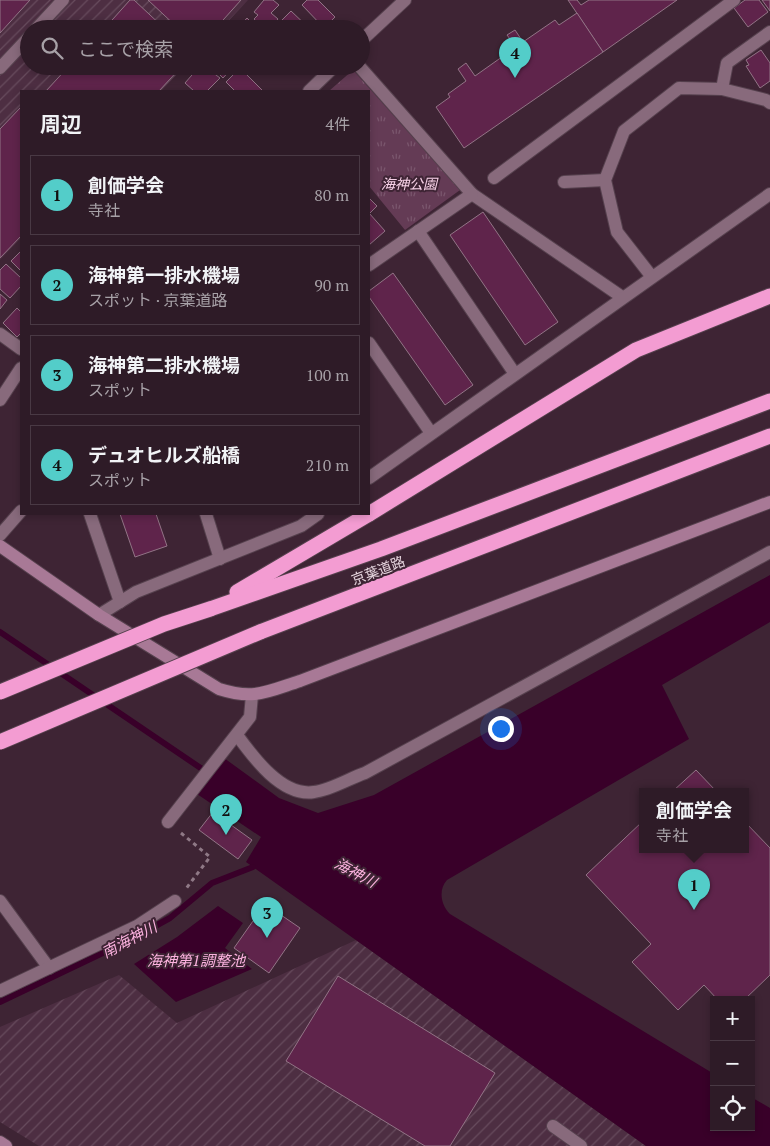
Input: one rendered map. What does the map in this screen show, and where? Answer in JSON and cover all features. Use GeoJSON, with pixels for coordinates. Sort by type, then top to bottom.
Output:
{"type":"FeatureCollection","features":[{"type":"Feature","properties":{"kind":"highway"},"geometry":{"type":"LineString","coordinates":[[370,513],[636,350],[770,296]]}},
{"type":"Feature","properties":{"kind":"highway","name":"京葉道路"},"geometry":{"type":"LineString","coordinates":[[0,692],[164,624],[380,550],[770,401]]}},
{"type":"Feature","properties":{"kind":"highway","name":"京葉道路"},"geometry":{"type":"LineString","coordinates":[[0,742],[214,650],[770,436]]}},
{"type":"Feature","properties":{"kind":"highway"},"geometry":{"type":"LineString","coordinates":[[210,609],[367,515]]}},
{"type":"Feature","properties":{"kind":"street"},"geometry":{"type":"LineString","coordinates":[[44,20],[63,0]]}},
{"type":"Feature","properties":{"kind":"street"},"geometry":{"type":"LineString","coordinates":[[370,33],[405,0]]}},
{"type":"Feature","properties":{"kind":"street"},"geometry":{"type":"LineString","coordinates":[[494,178],[734,0]]}},
{"type":"Feature","properties":{"kind":"street"},"geometry":{"type":"LineString","coordinates":[[722,89],[728,63],[770,32]]}},
{"type":"Feature","properties":{"kind":"street"},"geometry":{"type":"LineString","coordinates":[[0,68],[20,47]]}},
{"type":"Feature","properties":{"kind":"street"},"geometry":{"type":"LineString","coordinates":[[310,90],[326,75]]}},
{"type":"Feature","properties":{"kind":"street"},"geometry":{"type":"LineString","coordinates":[[367,75],[472,194],[622,297]]}},
{"type":"Feature","properties":{"kind":"street"},"geometry":{"type":"LineString","coordinates":[[652,277],[617,232],[605,180],[624,131],[679,88],[722,89],[766,100],[770,103]]}},
{"type":"Feature","properties":{"kind":"street"},"geometry":{"type":"LineString","coordinates":[[564,182],[605,180]]}},
{"type":"Feature","properties":{"kind":"street"},"geometry":{"type":"LineString","coordinates":[[370,264],[472,194]]}},
{"type":"Feature","properties":{"kind":"street"},"geometry":{"type":"LineString","coordinates":[[370,477],[770,194]]}},
{"type":"Feature","properties":{"kind":"street"},"geometry":{"type":"LineString","coordinates":[[418,231],[515,374]]}},
{"type":"Feature","properties":{"kind":"street"},"geometry":{"type":"LineString","coordinates":[[0,334],[20,348]]}},
{"type":"Feature","properties":{"kind":"street"},"geometry":{"type":"LineString","coordinates":[[370,344],[431,433]]}},
{"type":"Feature","properties":{"kind":"street"},"geometry":{"type":"LineString","coordinates":[[0,400],[20,370]]}},
{"type":"Feature","properties":{"kind":"street"},"geometry":{"type":"LineString","coordinates":[[0,546],[100,615],[219,689],[240,695],[252,695],[300,681],[770,502]]}},
{"type":"Feature","properties":{"kind":"street"},"geometry":{"type":"LineString","coordinates":[[0,535],[20,512]]}},
{"type":"Feature","properties":{"kind":"street"},"geometry":{"type":"LineString","coordinates":[[90,515],[120,602]]}},
{"type":"Feature","properties":{"kind":"street"},"geometry":{"type":"LineString","coordinates":[[206,515],[220,558]]}},
{"type":"Feature","properties":{"kind":"street"},"geometry":{"type":"LineString","coordinates":[[100,615],[136,592],[301,526],[312,516]]}},
{"type":"Feature","properties":{"kind":"street"},"geometry":{"type":"LineString","coordinates":[[237,735],[256,763],[292,790],[314,792],[365,772],[770,552]]}},
{"type":"Feature","properties":{"kind":"street"},"geometry":{"type":"LineString","coordinates":[[168,822],[250,718],[252,695]]}},
{"type":"Feature","properties":{"kind":"street"},"geometry":{"type":"LineString","coordinates":[[0,901],[49,968]]}},
{"type":"Feature","properties":{"kind":"street"},"geometry":{"type":"LineString","coordinates":[[0,991],[137,926],[175,902]]}},
{"type":"Feature","properties":{"kind":"street"},"geometry":{"type":"LineString","coordinates":[[553,1126],[581,1146]]}},
{"type":"Feature","properties":{"kind":"street"},"geometry":{"type":"LineString","coordinates":[[0,1142],[6,1146]]}},
{"type":"Feature","properties":{"kind":"path"},"geometry":{"type":"LineString","coordinates":[[168,822],[210,857],[175,902]]}},
{"type":"Feature","properties":{"kind":"shaded area"},"geometry":{"type":"Polygon","coordinates":[[[0,0],[248,0],[229,20],[20,20],[20,75],[176,75],[162,90],[20,90],[20,239],[0,260],[0,0]]]}},
{"type":"Feature","properties":{"kind":"shaded area"},"geometry":{"type":"Polygon","coordinates":[[[356,940],[646,1146],[39,1146],[0,1122],[0,1027],[119,975],[177,1023],[356,940]]]}},
{"type":"Feature","properties":{"kind":"green space","name":"海神公園"},"geometry":{"type":"Polygon","coordinates":[[[347,75],[357,75],[460,190],[405,230],[370,187],[370,90],[330,90],[347,75]]]}},
{"type":"Feature","properties":{"kind":"water"},"geometry":{"type":"Polygon","coordinates":[[[770,575],[770,622],[662,685],[689,739],[447,880],[442,888],[442,897],[444,906],[450,914],[710,1072],[710,1131],[755,1131],[755,1099],[770,1108],[770,1146],[646,1146],[246,862],[261,837],[197,794],[224,758],[279,798],[318,813],[374,795],[770,575]]]}},
{"type":"Feature","properties":{"kind":"water","name":"海神第1調整池"},"geometry":{"type":"Polygon","coordinates":[[[218,906],[243,923],[225,948],[252,969],[176,1002],[134,964],[177,937],[218,906]]]}},
{"type":"Feature","properties":{"kind":"building"},"geometry":{"type":"Polygon","coordinates":[[[0,0],[30,0],[0,33],[0,0]]]}},
{"type":"Feature","properties":{"kind":"building"},"geometry":{"type":"Polygon","coordinates":[[[130,0],[134,0],[155,20],[112,20],[130,0]]]}},
{"type":"Feature","properties":{"kind":"building"},"geometry":{"type":"Polygon","coordinates":[[[148,0],[241,0],[223,20],[169,20],[148,0]]]}},
{"type":"Feature","properties":{"kind":"building"},"geometry":{"type":"Polygon","coordinates":[[[264,0],[273,0],[279,5],[271,13],[277,20],[255,20],[258,15],[254,12],[264,0]]]}},
{"type":"Feature","properties":{"kind":"building"},"geometry":{"type":"Polygon","coordinates":[[[307,0],[318,0],[335,17],[332,20],[316,20],[302,5],[307,0]]]}},
{"type":"Feature","properties":{"kind":"building"},"geometry":{"type":"Polygon","coordinates":[[[568,0],[577,0],[581,5],[589,0],[677,0],[603,52],[568,0]]]}},
{"type":"Feature","properties":{"kind":"building"},"geometry":{"type":"Polygon","coordinates":[[[745,0],[759,0],[768,12],[748,27],[734,8],[745,0]]]}},
{"type":"Feature","properties":{"kind":"building"},"geometry":{"type":"Polygon","coordinates":[[[762,0],[770,0],[770,11],[762,0]]]}},
{"type":"Feature","properties":{"kind":"building"},"geometry":{"type":"Polygon","coordinates":[[[291,11],[300,20],[282,20],[291,11]]]}},
{"type":"Feature","properties":{"kind":"building"},"geometry":{"type":"Polygon","coordinates":[[[577,13],[603,52],[464,148],[436,107],[450,97],[448,94],[466,81],[458,69],[466,63],[475,76],[516,47],[507,35],[515,30],[523,42],[555,20],[559,25],[577,13]]]}},
{"type":"Feature","properties":{"kind":"building"},"geometry":{"type":"Polygon","coordinates":[[[761,50],[770,63],[770,81],[760,88],[746,66],[749,65],[746,60],[761,50]]]}},
{"type":"Feature","properties":{"kind":"building"},"geometry":{"type":"Polygon","coordinates":[[[61,75],[174,75],[160,90],[47,90],[61,75]]]}},
{"type":"Feature","properties":{"kind":"building"},"geometry":{"type":"Polygon","coordinates":[[[192,75],[216,75],[220,78],[208,90],[193,90],[185,83],[192,75]]]}},
{"type":"Feature","properties":{"kind":"building"},"geometry":{"type":"Polygon","coordinates":[[[233,75],[247,75],[262,90],[234,90],[226,82],[233,75]]]}},
{"type":"Feature","properties":{"kind":"building"},"geometry":{"type":"Polygon","coordinates":[[[20,108],[20,237],[0,258],[0,129],[20,108]]]}},
{"type":"Feature","properties":{"kind":"building"},"geometry":{"type":"Polygon","coordinates":[[[370,199],[377,206],[370,213],[370,199]]]}},
{"type":"Feature","properties":{"kind":"building"},"geometry":{"type":"Polygon","coordinates":[[[483,212],[558,322],[525,345],[450,235],[483,212]]]}},
{"type":"Feature","properties":{"kind":"building"},"geometry":{"type":"Polygon","coordinates":[[[370,214],[385,231],[370,244],[370,214]]]}},
{"type":"Feature","properties":{"kind":"building"},"geometry":{"type":"Polygon","coordinates":[[[20,252],[20,270],[11,261],[20,252]]]}},
{"type":"Feature","properties":{"kind":"building"},"geometry":{"type":"Polygon","coordinates":[[[6,264],[20,277],[20,287],[10,298],[0,289],[0,270],[6,264]]]}},
{"type":"Feature","properties":{"kind":"building"},"geometry":{"type":"Polygon","coordinates":[[[393,273],[473,385],[445,405],[370,298],[370,290],[393,273]]]}},
{"type":"Feature","properties":{"kind":"building"},"geometry":{"type":"Polygon","coordinates":[[[0,294],[7,300],[0,309],[0,294]]]}},
{"type":"Feature","properties":{"kind":"building"},"geometry":{"type":"Polygon","coordinates":[[[17,308],[20,311],[20,334],[17,337],[3,323],[17,308]]]}},
{"type":"Feature","properties":{"kind":"building"},"geometry":{"type":"Polygon","coordinates":[[[120,515],[156,515],[167,546],[135,557],[120,515]]]}},
{"type":"Feature","properties":{"kind":"building"},"geometry":{"type":"Polygon","coordinates":[[[696,770],[713,788],[676,788],[696,770]]]}},
{"type":"Feature","properties":{"kind":"building"},"geometry":{"type":"Polygon","coordinates":[[[213,812],[252,840],[238,859],[199,830],[213,812]]]}},
{"type":"Feature","properties":{"kind":"building"},"geometry":{"type":"Polygon","coordinates":[[[639,825],[639,853],[749,853],[749,826],[770,848],[770,975],[748,996],[714,996],[704,985],[678,1010],[632,962],[651,944],[586,875],[639,825]]]}},
{"type":"Feature","properties":{"kind":"building"},"geometry":{"type":"Polygon","coordinates":[[[265,904],[300,928],[269,973],[234,948],[265,904]]]}},
{"type":"Feature","properties":{"kind":"building"},"geometry":{"type":"Polygon","coordinates":[[[338,976],[495,1073],[450,1146],[425,1146],[286,1061],[338,976]]]}},
{"type":"Feature","properties":{"kind":"waterway","name":"海神川"},"geometry":{"type":"LineString","coordinates":[[0,632],[208,773]]}},
{"type":"Feature","properties":{"kind":"waterway","name":"南海神川"},"geometry":{"type":"LineString","coordinates":[[0,1002],[130,940],[170,918],[212,883],[253,867]]}},
{"type":"Feature","properties":{"kind":"place","name":"デュオヒルズ船橋"},"geometry":{"type":"Point","coordinates":[515,78]}},
{"type":"Feature","properties":{"kind":"place","name":"海神第一排水機場"},"geometry":{"type":"Point","coordinates":[226,835]}},
{"type":"Feature","properties":{"kind":"place","name":"創価学会"},"geometry":{"type":"Point","coordinates":[694,910]}},
{"type":"Feature","properties":{"kind":"place","name":"海神第二排水機場"},"geometry":{"type":"Point","coordinates":[267,938]}}]}
